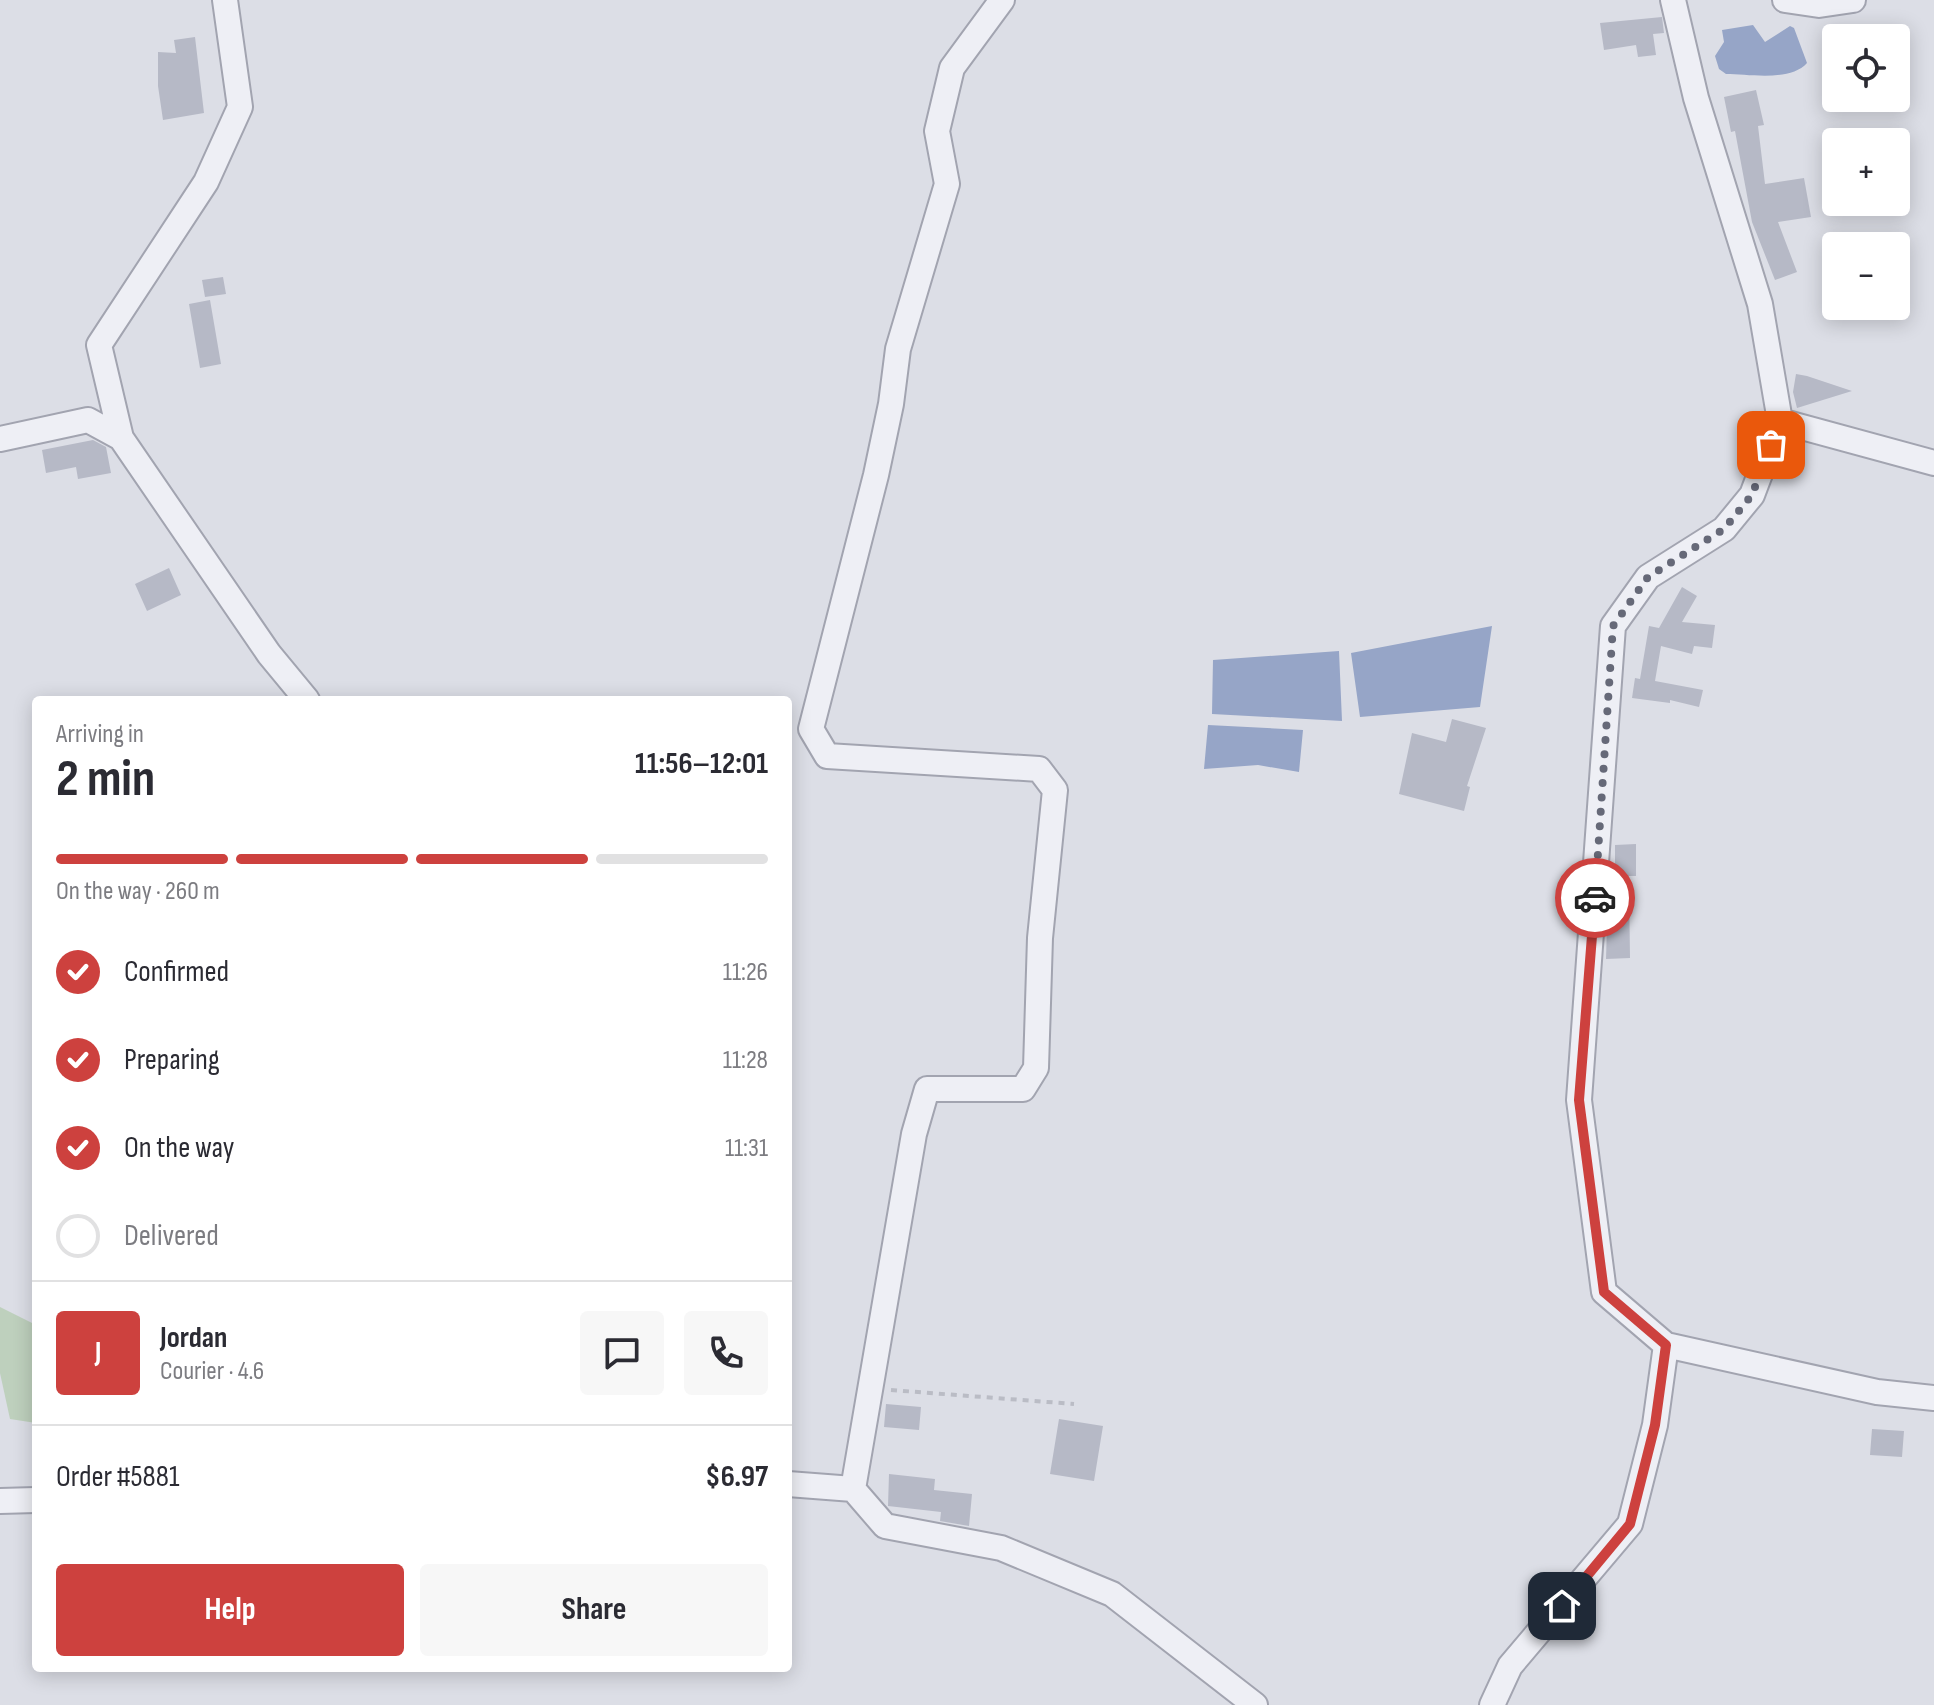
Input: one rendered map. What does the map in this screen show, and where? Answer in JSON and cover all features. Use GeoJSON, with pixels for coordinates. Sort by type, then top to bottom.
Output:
{"type":"FeatureCollection","features":[{"type":"Feature","properties":{"kind":"street"},"geometry":{"type":"LineString","coordinates":[[225,0],[240,107],[206,182],[99,345],[121,438],[269,654],[304,696]]}},
{"type":"Feature","properties":{"kind":"street"},"geometry":{"type":"LineString","coordinates":[[853,1489],[914,1134],[927,1089],[1023,1089],[1036,1068],[1040,938],[1055,790],[1039,769],[827,756],[811,729],[876,475],[891,404],[898,349],[947,184],[937,131],[952,68],[1002,0]]}},
{"type":"Feature","properties":{"kind":"street"},"geometry":{"type":"LineString","coordinates":[[1673,0],[1696,98],[1760,304],[1780,421],[1752,495],[1724,529],[1648,577],[1613,626],[1579,1100],[1604,1292],[1666,1345],[1877,1392],[1934,1398]]}},
{"type":"Feature","properties":{"kind":"street"},"geometry":{"type":"LineString","coordinates":[[1785,0],[1819,5],[1853,0]]}},
{"type":"Feature","properties":{"kind":"street"},"geometry":{"type":"LineString","coordinates":[[0,439],[88,420],[121,438]]}},
{"type":"Feature","properties":{"kind":"street"},"geometry":{"type":"LineString","coordinates":[[1780,421],[1934,463]]}},
{"type":"Feature","properties":{"kind":"street"},"geometry":{"type":"LineString","coordinates":[[1492,1705],[1510,1666],[1630,1524],[1655,1425],[1666,1345]]}},
{"type":"Feature","properties":{"kind":"street"},"geometry":{"type":"LineString","coordinates":[[792,1484],[853,1489],[885,1526],[1001,1548],[1112,1594],[1255,1705]]}},
{"type":"Feature","properties":{"kind":"street"},"geometry":{"type":"LineString","coordinates":[[0,1501],[32,1500]]}},
{"type":"Feature","properties":{"kind":"path"},"geometry":{"type":"LineString","coordinates":[[869,1388],[1074,1404]]}},
{"type":"Feature","properties":{"kind":"green space"},"geometry":{"type":"Polygon","coordinates":[[[0,1307],[32,1323],[32,1422],[10,1419],[0,1373],[0,1307]]]}},
{"type":"Feature","properties":{"kind":"water"},"geometry":{"type":"Polygon","coordinates":[[[1753,25],[1765,42],[1790,26],[1794,28],[1807,63],[1800,69],[1780,75],[1726,74],[1719,69],[1715,56],[1724,42],[1722,30],[1753,25]]]}},
{"type":"Feature","properties":{"kind":"water"},"geometry":{"type":"Polygon","coordinates":[[[1492,626],[1480,707],[1360,717],[1351,653],[1492,626]]]}},
{"type":"Feature","properties":{"kind":"water"},"geometry":{"type":"Polygon","coordinates":[[[1339,651],[1342,721],[1212,714],[1213,660],[1339,651]]]}},
{"type":"Feature","properties":{"kind":"water"},"geometry":{"type":"Polygon","coordinates":[[[1208,725],[1303,730],[1299,772],[1258,765],[1204,769],[1208,725]]]}},
{"type":"Feature","properties":{"kind":"building"},"geometry":{"type":"Polygon","coordinates":[[[1662,17],[1664,33],[1653,34],[1656,55],[1638,57],[1636,45],[1604,50],[1600,23],[1662,17]]]}},
{"type":"Feature","properties":{"kind":"building"},"geometry":{"type":"Polygon","coordinates":[[[195,37],[204,113],[163,120],[158,86],[158,52],[176,53],[174,40],[195,37]]]}},
{"type":"Feature","properties":{"kind":"building"},"geometry":{"type":"Polygon","coordinates":[[[1756,90],[1764,125],[1758,126],[1765,184],[1804,178],[1811,217],[1778,222],[1797,272],[1775,280],[1752,222],[1735,131],[1731,132],[1724,97],[1756,90]]]}},
{"type":"Feature","properties":{"kind":"building"},"geometry":{"type":"Polygon","coordinates":[[[223,277],[226,294],[205,297],[202,280],[223,277]]]}},
{"type":"Feature","properties":{"kind":"building"},"geometry":{"type":"Polygon","coordinates":[[[210,300],[221,364],[200,368],[189,304],[210,300]]]}},
{"type":"Feature","properties":{"kind":"building"},"geometry":{"type":"Polygon","coordinates":[[[1796,374],[1852,391],[1797,408],[1793,392],[1796,374]]]}},
{"type":"Feature","properties":{"kind":"building"},"geometry":{"type":"Polygon","coordinates":[[[93,440],[106,447],[111,473],[78,479],[76,467],[46,473],[42,450],[93,440]]]}},
{"type":"Feature","properties":{"kind":"building"},"geometry":{"type":"Polygon","coordinates":[[[169,568],[181,595],[147,611],[135,584],[169,568]]]}},
{"type":"Feature","properties":{"kind":"building"},"geometry":{"type":"Polygon","coordinates":[[[1682,587],[1697,596],[1682,622],[1715,625],[1712,648],[1694,646],[1692,654],[1661,646],[1655,681],[1703,690],[1699,707],[1670,700],[1670,703],[1632,698],[1635,678],[1640,679],[1649,626],[1659,628],[1682,587]]]}},
{"type":"Feature","properties":{"kind":"building"},"geometry":{"type":"Polygon","coordinates":[[[1452,719],[1486,728],[1467,786],[1470,787],[1464,811],[1399,794],[1412,733],[1446,742],[1452,719]]]}},
{"type":"Feature","properties":{"kind":"building"},"geometry":{"type":"Polygon","coordinates":[[[1636,844],[1636,876],[1615,876],[1615,845],[1636,844]]]}},
{"type":"Feature","properties":{"kind":"building"},"geometry":{"type":"Polygon","coordinates":[[[1612,885],[1629,885],[1630,958],[1606,959],[1607,926],[1612,926],[1612,885]]]}},
{"type":"Feature","properties":{"kind":"building"},"geometry":{"type":"Polygon","coordinates":[[[886,1404],[921,1407],[919,1430],[884,1427],[886,1404]]]}},
{"type":"Feature","properties":{"kind":"building"},"geometry":{"type":"Polygon","coordinates":[[[1059,1419],[1103,1426],[1094,1481],[1050,1474],[1059,1419]]]}},
{"type":"Feature","properties":{"kind":"building"},"geometry":{"type":"Polygon","coordinates":[[[1872,1429],[1904,1431],[1902,1457],[1870,1455],[1872,1429]]]}},
{"type":"Feature","properties":{"kind":"building"},"geometry":{"type":"Polygon","coordinates":[[[889,1474],[935,1479],[934,1490],[972,1494],[969,1526],[940,1521],[941,1512],[888,1506],[889,1474]]]}},
{"type":"Feature","properties":{"kind":"way so far"},"geometry":{"type":"LineString","coordinates":[[1595,898],[1613,626],[1648,577],[1724,529],[1752,495],[1771,445]]}},
{"type":"Feature","properties":{"kind":"route"},"geometry":{"type":"LineString","coordinates":[[1562,1606],[1630,1524],[1655,1425],[1666,1345],[1604,1292],[1579,1100],[1595,898]]}}]}
